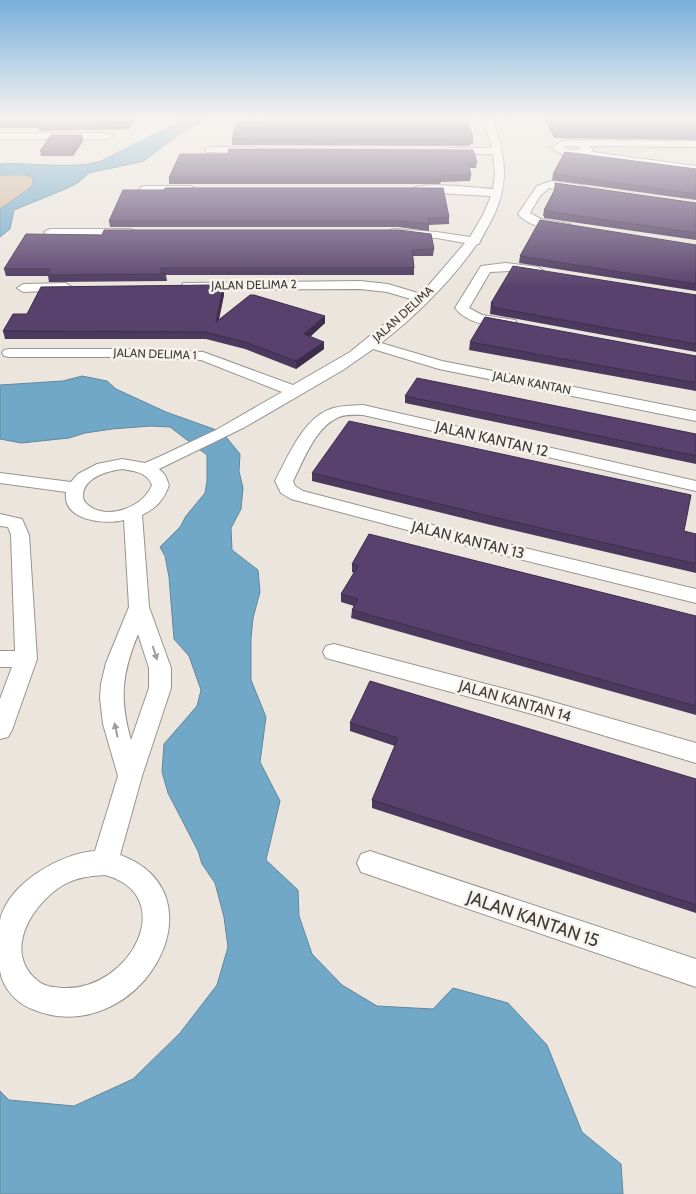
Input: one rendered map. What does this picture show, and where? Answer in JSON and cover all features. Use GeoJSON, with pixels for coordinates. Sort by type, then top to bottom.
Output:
{"type":"FeatureCollection","features":[{"type":"Feature","properties":{"kind":"street","name":"JALAN DELIMA"},"geometry":{"type":"LineString","coordinates":[[148,468],[185,453],[236,426],[294,391],[370,344],[424,299],[475,241],[497,193],[499,175]]}},
{"type":"Feature","properties":{"kind":"street"},"geometry":{"type":"LineString","coordinates":[[575,228],[528,219],[524,214],[539,188],[544,185],[554,184],[592,190]]}},
{"type":"Feature","properties":{"kind":"street"},"geometry":{"type":"LineString","coordinates":[[145,189],[203,189]]}},
{"type":"Feature","properties":{"kind":"street"},"geometry":{"type":"LineString","coordinates":[[408,189],[448,189],[497,193]]}},
{"type":"Feature","properties":{"kind":"street"},"geometry":{"type":"LineString","coordinates":[[50,232],[139,232]]}},
{"type":"Feature","properties":{"kind":"street"},"geometry":{"type":"LineString","coordinates":[[378,232],[421,233],[475,241]]}},
{"type":"Feature","properties":{"kind":"street"},"geometry":{"type":"LineString","coordinates":[[523,326],[466,313],[462,308],[485,269],[495,266],[510,266],[549,272]]}},
{"type":"Feature","properties":{"kind":"street","name":"JALAN DELIMA 2"},"geometry":{"type":"LineString","coordinates":[[171,286],[360,285],[388,288],[424,299]]}},
{"type":"Feature","properties":{"kind":"street"},"geometry":{"type":"LineString","coordinates":[[22,288],[82,287]]}},
{"type":"Feature","properties":{"kind":"street","name":"JALAN KANTAN"},"geometry":{"type":"LineString","coordinates":[[370,344],[439,365],[696,416]]}},
{"type":"Feature","properties":{"kind":"street","name":"JALAN DELIMA 1"},"geometry":{"type":"LineString","coordinates":[[9,353],[146,353],[203,356],[294,391]]}},
{"type":"Feature","properties":{"kind":"street","name":"JALAN KANTAN 12"},"geometry":{"type":"LineString","coordinates":[[302,447],[319,424],[332,414],[363,410],[696,486]]}},
{"type":"Feature","properties":{"kind":"street","name":"JALAN KANTAN 13"},"geometry":{"type":"LineString","coordinates":[[302,447],[284,481],[288,489],[297,495],[475,542],[696,596]]}},
{"type":"Feature","properties":{"kind":"street"},"geometry":{"type":"LineString","coordinates":[[122,464],[148,468],[157,474],[161,482],[160,491],[155,500],[133,513],[119,516],[92,515],[82,510],[76,504],[73,496],[75,488],[82,479],[93,471],[107,466],[122,464]]}},
{"type":"Feature","properties":{"kind":"street"},"geometry":{"type":"LineString","coordinates":[[0,478],[75,488]]}},
{"type":"Feature","properties":{"kind":"street"},"geometry":{"type":"LineString","coordinates":[[105,863],[130,776],[160,688],[160,668],[139,607],[133,513]]}},
{"type":"Feature","properties":{"kind":"street"},"geometry":{"type":"LineString","coordinates":[[0,520],[16,523],[20,535],[26,659],[0,730]]}},
{"type":"Feature","properties":{"kind":"street"},"geometry":{"type":"LineString","coordinates":[[130,776],[115,729],[112,696],[114,672],[139,607]]}},
{"type":"Feature","properties":{"kind":"street","name":"JALAN KANTAN 14"},"geometry":{"type":"LineString","coordinates":[[334,652],[696,753]]}},
{"type":"Feature","properties":{"kind":"street"},"geometry":{"type":"LineString","coordinates":[[0,659],[26,659]]}},
{"type":"Feature","properties":{"kind":"street"},"geometry":{"type":"LineString","coordinates":[[105,863],[126,869],[143,882],[153,900],[157,922],[152,946],[138,969],[109,992],[92,1000],[67,1005],[44,1000],[24,989],[6,969],[8,950],[6,926],[38,887],[52,878],[82,865],[105,863]]}},
{"type":"Feature","properties":{"kind":"street","name":"JALAN KANTAN 15"},"geometry":{"type":"LineString","coordinates":[[370,863],[696,973]]}},
{"type":"Feature","properties":{"kind":"shaded area"},"geometry":{"type":"Polygon","coordinates":[[[0,175],[33,176],[33,183],[30,188],[0,209],[0,175]]]}},
{"type":"Feature","properties":{"kind":"water"},"geometry":{"type":"Polygon","coordinates":[[[0,175],[87,175],[68,188],[14,210],[10,229],[0,237],[0,209],[30,188],[33,183],[33,177],[26,175],[0,175]]]}},
{"type":"Feature","properties":{"kind":"water"},"geometry":{"type":"Polygon","coordinates":[[[82,376],[107,381],[116,389],[166,412],[222,432],[240,454],[239,471],[243,488],[241,509],[231,528],[232,550],[258,570],[260,592],[253,618],[251,680],[266,717],[260,762],[280,801],[266,860],[298,890],[299,916],[312,954],[342,985],[377,1006],[433,1009],[453,988],[508,1003],[547,1045],[582,1132],[621,1164],[623,1194],[0,1194],[0,1091],[9,1100],[74,1106],[133,1079],[180,1033],[217,985],[228,947],[224,917],[215,883],[202,864],[198,851],[168,793],[162,772],[164,744],[197,706],[201,690],[189,656],[174,639],[169,577],[165,556],[160,547],[180,527],[186,516],[205,493],[207,455],[170,427],[151,426],[112,429],[85,433],[69,438],[21,443],[0,439],[0,385],[63,381],[82,376]]]}},
{"type":"Feature","properties":{"kind":"building"},"geometry":{"type":"Polygon","coordinates":[[[171,175],[471,175],[440,176],[441,178],[169,178],[171,175]]]}},
{"type":"Feature","properties":{"kind":"building"},"geometry":{"type":"Polygon","coordinates":[[[558,175],[696,175],[696,194],[558,175]]]}},
{"type":"Feature","properties":{"kind":"building"},"geometry":{"type":"Polygon","coordinates":[[[555,183],[696,203],[696,233],[545,211],[556,188],[555,183]]]}},
{"type":"Feature","properties":{"kind":"building"},"geometry":{"type":"Polygon","coordinates":[[[165,188],[443,188],[449,217],[428,218],[429,224],[398,221],[109,221],[123,190],[164,190],[165,188]]]}},
{"type":"Feature","properties":{"kind":"building"},"geometry":{"type":"Polygon","coordinates":[[[540,220],[696,245],[696,284],[520,256],[540,220]]]}},
{"type":"Feature","properties":{"kind":"building"},"geometry":{"type":"Polygon","coordinates":[[[104,230],[398,230],[431,234],[434,249],[412,250],[414,268],[161,268],[160,272],[166,274],[47,275],[50,269],[4,269],[26,234],[102,235],[104,230]]]}},
{"type":"Feature","properties":{"kind":"building"},"geometry":{"type":"Polygon","coordinates":[[[513,266],[696,295],[696,344],[491,307],[493,303],[491,303],[513,266]]]}},
{"type":"Feature","properties":{"kind":"building"},"geometry":{"type":"Polygon","coordinates":[[[212,285],[223,288],[216,322],[250,295],[254,295],[325,316],[304,334],[324,342],[296,361],[245,342],[205,332],[3,331],[13,314],[27,314],[41,287],[212,285]]]}},
{"type":"Feature","properties":{"kind":"building"},"geometry":{"type":"Polygon","coordinates":[[[485,317],[696,356],[696,383],[470,342],[485,317]]]}},
{"type":"Feature","properties":{"kind":"building"},"geometry":{"type":"Polygon","coordinates":[[[417,378],[696,434],[696,456],[405,396],[417,378]]]}},
{"type":"Feature","properties":{"kind":"building"},"geometry":{"type":"Polygon","coordinates":[[[349,421],[691,495],[684,531],[696,534],[696,564],[312,473],[349,421]]]}},
{"type":"Feature","properties":{"kind":"building"},"geometry":{"type":"Polygon","coordinates":[[[369,534],[696,616],[696,706],[352,610],[358,599],[341,594],[358,566],[352,564],[369,534]]]}},
{"type":"Feature","properties":{"kind":"building"},"geometry":{"type":"Polygon","coordinates":[[[370,681],[696,779],[696,905],[372,800],[398,738],[350,723],[370,681]]]}}]}
